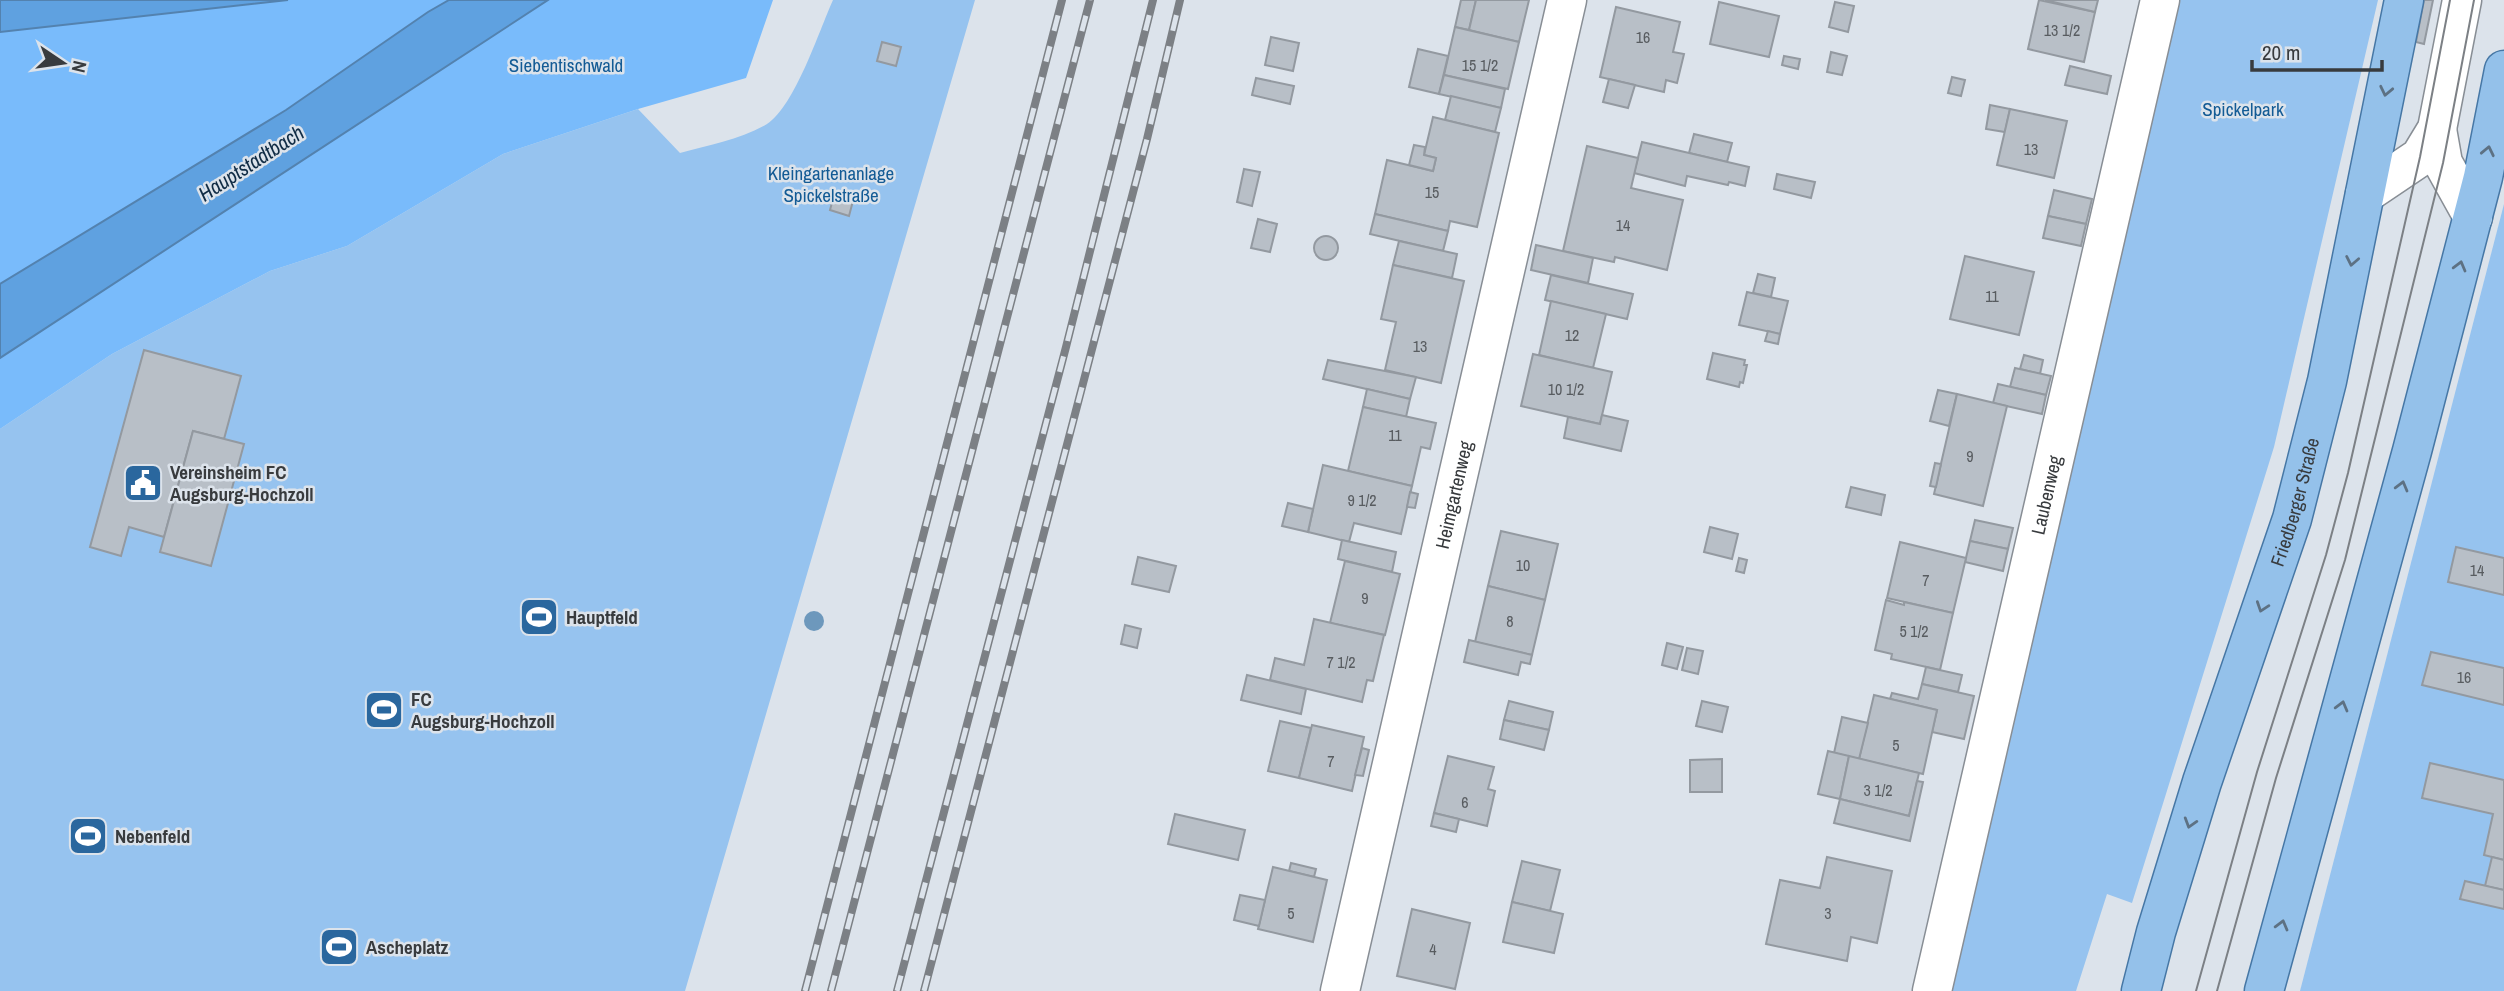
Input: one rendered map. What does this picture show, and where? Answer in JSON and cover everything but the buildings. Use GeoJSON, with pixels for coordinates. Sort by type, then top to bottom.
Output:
{"type":"FeatureCollection","features":[{"type":"Feature","properties":{"kind":"main road","name":"Friedberger Straße"},"geometry":{"type":"LineString","coordinates":[[2141,991],[2156,932],[2202,782],[2292,519],[2327,381],[2404,0]]}},
{"type":"Feature","properties":{"kind":"main road"},"geometry":{"type":"LineString","coordinates":[[2264,991],[2473,217],[2504,70]]}},
{"type":"Feature","properties":{"kind":"street","name":"Heimgartenweg"},"geometry":{"type":"LineString","coordinates":[[1340,991],[1567,0]]}},
{"type":"Feature","properties":{"kind":"street","name":"Laubenweg"},"geometry":{"type":"LineString","coordinates":[[1932,991],[2160,0]]}},
{"type":"Feature","properties":{"kind":"street"},"geometry":{"type":"LineString","coordinates":[[2462,0],[2437,130],[2443,163],[2473,217]]}},
{"type":"Feature","properties":{"kind":"street"},"geometry":{"type":"LineString","coordinates":[[2365,194],[2420,157],[2437,130]]}},
{"type":"Feature","properties":{"kind":"green space"},"geometry":{"type":"Polygon","coordinates":[[[288,0],[449,0],[286,110],[0,284],[0,32],[288,0]]]}},
{"type":"Feature","properties":{"kind":"green space","name":"Siebentischwald"},"geometry":{"type":"Polygon","coordinates":[[[548,0],[773,0],[746,78],[638,109],[503,154],[347,246],[270,271],[112,354],[0,429],[0,358],[548,0]]]}},
{"type":"Feature","properties":{"kind":"green space","name":"FC Augsburg-Hochzoll"},"geometry":{"type":"Polygon","coordinates":[[[833,0],[975,0],[685,991],[0,991],[0,429],[112,354],[270,271],[347,246],[503,154],[638,109],[680,153],[747,134],[767,124],[777,115],[796,85],[833,0]]]}},
{"type":"Feature","properties":{"kind":"green space","name":"Spickelpark"},"geometry":{"type":"Polygon","coordinates":[[[2160,0],[2378,0],[2274,447],[2132,903],[2107,894],[2076,991],[1947,991],[2160,0]]]}},
{"type":"Feature","properties":{"kind":"green space"},"geometry":{"type":"Polygon","coordinates":[[[2504,204],[2504,991],[2300,991],[2504,204]]]}},
{"type":"Feature","properties":{"kind":"water"},"geometry":{"type":"Polygon","coordinates":[[[0,0],[288,0],[0,32],[0,0]]]}},
{"type":"Feature","properties":{"kind":"water","name":"Hauptstadtbach"},"geometry":{"type":"Polygon","coordinates":[[[449,0],[548,0],[0,358],[0,284],[286,110],[449,0]]]}},
{"type":"Feature","properties":{"kind":"tram line"},"geometry":{"type":"LineString","coordinates":[[2196,991],[2257,772],[2326,555],[2348,473],[2420,157],[2450,0]]}},
{"type":"Feature","properties":{"kind":"tram line"},"geometry":{"type":"LineString","coordinates":[[2217,991],[2276,778],[2345,560],[2443,163],[2474,0]]}},
{"type":"Feature","properties":{"kind":"railway"},"geometry":{"type":"LineString","coordinates":[[805,991],[1062,0]]}},
{"type":"Feature","properties":{"kind":"railway"},"geometry":{"type":"LineString","coordinates":[[831,991],[1090,0]]}},
{"type":"Feature","properties":{"kind":"railway"},"geometry":{"type":"LineString","coordinates":[[897,991],[1066,347],[1153,0]]}},
{"type":"Feature","properties":{"kind":"railway"},"geometry":{"type":"LineString","coordinates":[[924,991],[1147,139],[1180,0]]}},
{"type":"Feature","properties":{"kind":"place","name":"Vereinsheim FC Augsburg-Hochzoll"},"geometry":{"type":"Point","coordinates":[143,483]}},
{"type":"Feature","properties":{"kind":"place","name":"Hauptfeld"},"geometry":{"type":"Point","coordinates":[539,617]}},
{"type":"Feature","properties":{"kind":"place","name":"FC Augsburg-Hochzoll"},"geometry":{"type":"Point","coordinates":[384,710]}},
{"type":"Feature","properties":{"kind":"place","name":"Nebenfeld"},"geometry":{"type":"Point","coordinates":[88,836]}},
{"type":"Feature","properties":{"kind":"place","name":"Ascheplatz"},"geometry":{"type":"Point","coordinates":[339,947]}},
{"type":"Feature","properties":{"kind":"park label","name":"Kleingartenanlage Spickelstraße"},"geometry":{"type":"Point","coordinates":[831,184]}}]}
